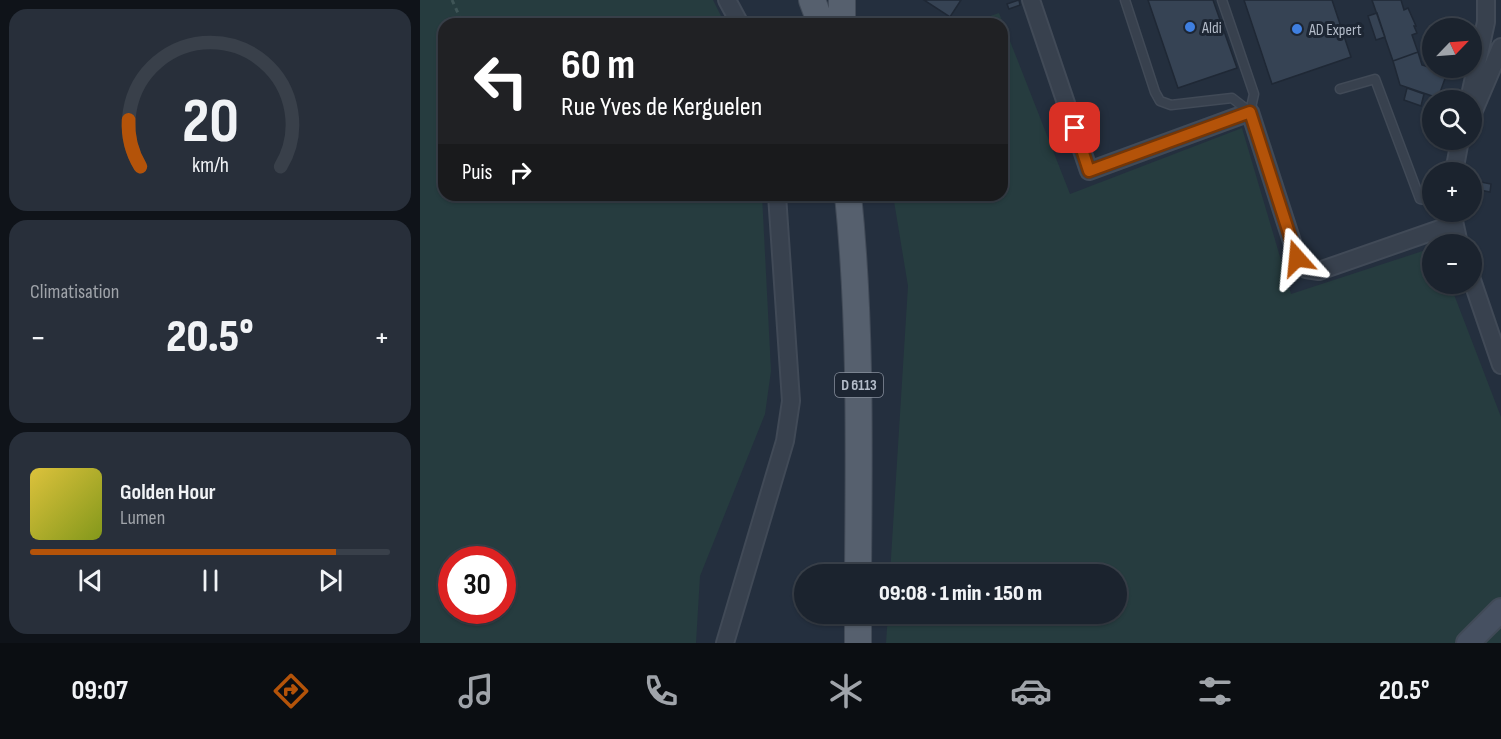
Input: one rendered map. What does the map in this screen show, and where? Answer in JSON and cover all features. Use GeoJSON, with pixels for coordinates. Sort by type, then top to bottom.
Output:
{"type":"FeatureCollection","features":[{"type":"Feature","properties":{"kind":"main road"},"geometry":{"type":"LineString","coordinates":[[812,0],[818,18]]}},
{"type":"Feature","properties":{"kind":"main road"},"geometry":{"type":"LineString","coordinates":[[842,0],[842,18]]}},
{"type":"Feature","properties":{"kind":"main road","name":"D 6113"},"geometry":{"type":"LineString","coordinates":[[848,201],[856,298],[859,384],[858,564]]}},
{"type":"Feature","properties":{"kind":"main road"},"geometry":{"type":"LineString","coordinates":[[858,624],[858,643]]}},
{"type":"Feature","properties":{"kind":"street"},"geometry":{"type":"LineString","coordinates":[[727,0],[737,18]]}},
{"type":"Feature","properties":{"kind":"street"},"geometry":{"type":"LineString","coordinates":[[1031,0],[1089,171],[1250,112],[1297,258],[1305,268],[1319,271],[1443,222]]}},
{"type":"Feature","properties":{"kind":"street"},"geometry":{"type":"LineString","coordinates":[[1471,90],[1486,22],[1486,0]]}},
{"type":"Feature","properties":{"kind":"street"},"geometry":{"type":"LineString","coordinates":[[1482,92],[1501,47]]}},
{"type":"Feature","properties":{"kind":"street"},"geometry":{"type":"LineString","coordinates":[[725,643],[785,441],[791,401],[777,201]]}},
{"type":"Feature","properties":{"kind":"street"},"geometry":{"type":"LineString","coordinates":[[1477,294],[1501,365]]}},
{"type":"Feature","properties":{"kind":"street"},"geometry":{"type":"LineString","coordinates":[[1468,643],[1501,610]]}},
{"type":"Feature","properties":{"kind":"lane"},"geometry":{"type":"LineString","coordinates":[[1125,0],[1160,101],[1171,105],[1232,98],[1250,112],[1254,94],[1222,0]]}},
{"type":"Feature","properties":{"kind":"lane"},"geometry":{"type":"LineString","coordinates":[[1340,89],[1375,79],[1422,199]]}},
{"type":"Feature","properties":{"kind":"path"},"geometry":{"type":"LineString","coordinates":[[452,0],[460,18]]}},
{"type":"Feature","properties":{"kind":"green space"},"geometry":{"type":"Polygon","coordinates":[[[420,0],[713,0],[722,18],[438,18],[438,201],[762,201],[771,371],[765,414],[700,576],[696,643],[420,643],[420,0]]]}},
{"type":"Feature","properties":{"kind":"green space"},"geometry":{"type":"Polygon","coordinates":[[[999,13],[1001,18],[984,18],[999,13]]]}},
{"type":"Feature","properties":{"kind":"green space"},"geometry":{"type":"Polygon","coordinates":[[[1008,36],[1070,194],[1242,128],[1291,294],[1422,251],[1422,294],[1454,294],[1501,417],[1501,643],[886,643],[887,624],[1127,624],[1127,564],[891,564],[908,286],[894,201],[1008,201],[1008,36]]]}},
{"type":"Feature","properties":{"kind":"building"},"geometry":{"type":"Polygon","coordinates":[[[924,0],[961,0],[950,17],[924,0]]]}},
{"type":"Feature","properties":{"kind":"building"},"geometry":{"type":"Polygon","coordinates":[[[1019,0],[1020,5],[1009,9],[1007,4],[1019,0]]]}},
{"type":"Feature","properties":{"kind":"building","name":"Aldi"},"geometry":{"type":"Polygon","coordinates":[[[1148,0],[1213,0],[1237,68],[1178,88],[1148,0]]]}},
{"type":"Feature","properties":{"kind":"building","name":"AD Expert"},"geometry":{"type":"Polygon","coordinates":[[[1244,0],[1332,0],[1351,57],[1272,84],[1244,0]]]}},
{"type":"Feature","properties":{"kind":"building"},"geometry":{"type":"Polygon","coordinates":[[[1372,0],[1401,0],[1404,10],[1408,8],[1416,26],[1414,26],[1417,33],[1412,35],[1418,52],[1393,61],[1372,0]]]}},
{"type":"Feature","properties":{"kind":"building"},"geometry":{"type":"Polygon","coordinates":[[[1377,13],[1385,37],[1376,40],[1368,16],[1377,13]]]}},
{"type":"Feature","properties":{"kind":"building"},"geometry":{"type":"Polygon","coordinates":[[[1418,52],[1422,65],[1422,78],[1445,78],[1441,90],[1422,90],[1422,93],[1400,85],[1393,61],[1418,52]]]}},
{"type":"Feature","properties":{"kind":"building"},"geometry":{"type":"Polygon","coordinates":[[[1407,88],[1422,93],[1421,106],[1404,100],[1407,88]]]}},
{"type":"Feature","properties":{"kind":"building"},"geometry":{"type":"Polygon","coordinates":[[[1482,182],[1491,184],[1490,192],[1482,190],[1482,182]]]}},
{"type":"Feature","properties":{"kind":"place","name":"Aldi"},"geometry":{"type":"Point","coordinates":[1190,27]}},
{"type":"Feature","properties":{"kind":"place","name":"AD Expert"},"geometry":{"type":"Point","coordinates":[1297,29]}},
{"type":"Feature","properties":{"kind":"route"},"geometry":{"type":"LineString","coordinates":[[1075,128],[1089,171],[1250,112],[1297,258]]}}]}
